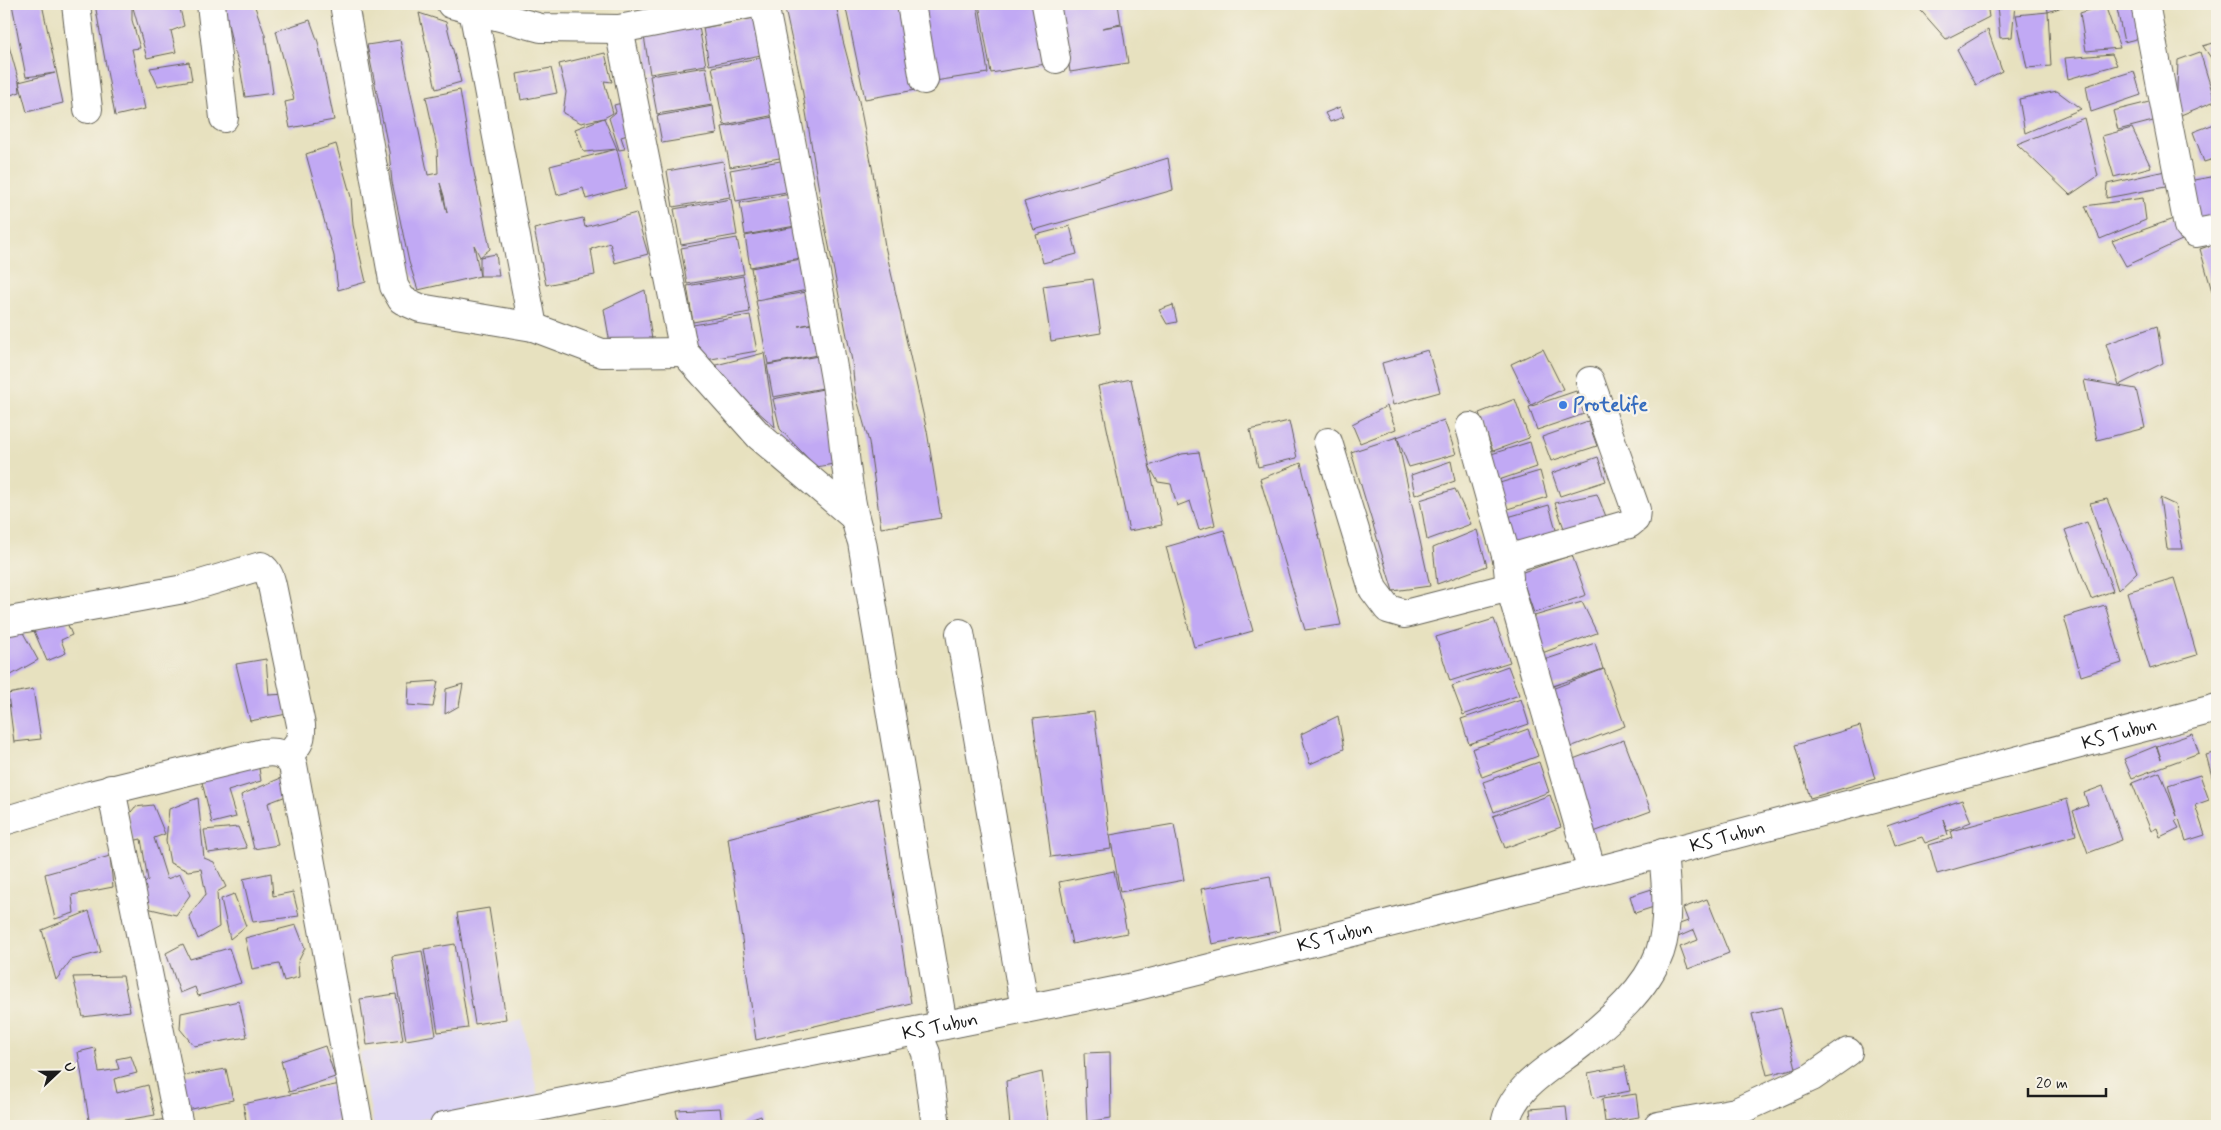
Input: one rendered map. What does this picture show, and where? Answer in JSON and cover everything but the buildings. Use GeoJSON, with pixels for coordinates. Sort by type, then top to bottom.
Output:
{"type":"FeatureCollection","features":[{"type":"Feature","properties":{"kind":"street"},"geometry":{"type":"LineString","coordinates":[[76,4],[88,109]]}},
{"type":"Feature","properties":{"kind":"street"},"geometry":{"type":"LineString","coordinates":[[211,4],[224,118]]}},
{"type":"Feature","properties":{"kind":"street"},"geometry":{"type":"LineString","coordinates":[[344,4],[394,286],[402,300],[420,308],[533,327],[602,353],[684,352]]}},
{"type":"Feature","properties":{"kind":"street"},"geometry":{"type":"LineString","coordinates":[[533,327],[462,7],[541,28],[619,29],[750,4]]}},
{"type":"Feature","properties":{"kind":"street"},"geometry":{"type":"LineString","coordinates":[[764,4],[805,209],[842,417],[853,516],[862,542],[930,1028],[926,1053],[936,1126]]}},
{"type":"Feature","properties":{"kind":"street"},"geometry":{"type":"LineString","coordinates":[[911,4],[924,80]]}},
{"type":"Feature","properties":{"kind":"street"},"geometry":{"type":"LineString","coordinates":[[1046,4],[1056,59]]}},
{"type":"Feature","properties":{"kind":"street"},"geometry":{"type":"LineString","coordinates":[[2145,4],[2188,226],[2196,232],[2217,229]]}},
{"type":"Feature","properties":{"kind":"street"},"geometry":{"type":"LineString","coordinates":[[619,29],[684,352],[759,436],[853,516]]}},
{"type":"Feature","properties":{"kind":"street"},"geometry":{"type":"LineString","coordinates":[[1507,558],[1629,524],[1635,519],[1636,510],[1590,381]]}},
{"type":"Feature","properties":{"kind":"street"},"geometry":{"type":"LineString","coordinates":[[1470,427],[1507,558],[1510,587],[1592,872]]}},
{"type":"Feature","properties":{"kind":"street"},"geometry":{"type":"LineString","coordinates":[[1328,442],[1373,590],[1388,608],[1405,614],[1510,587]]}},
{"type":"Feature","properties":{"kind":"street"},"geometry":{"type":"LineString","coordinates":[[4,622],[184,589],[261,566],[266,569],[273,590],[301,725],[302,738],[298,746],[287,757]]}},
{"type":"Feature","properties":{"kind":"street"},"geometry":{"type":"LineString","coordinates":[[960,633],[1025,1009]]}},
{"type":"Feature","properties":{"kind":"street","name":"KS Tubun"},"geometry":{"type":"LineString","coordinates":[[444,1126],[1134,986],[1592,872],[2217,708]]}},
{"type":"Feature","properties":{"kind":"street"},"geometry":{"type":"LineString","coordinates":[[4,821],[111,789],[262,753],[276,751],[287,757],[293,765],[359,1126]]}},
{"type":"Feature","properties":{"kind":"street"},"geometry":{"type":"LineString","coordinates":[[111,789],[179,1126]]}},
{"type":"Feature","properties":{"kind":"street"},"geometry":{"type":"LineString","coordinates":[[1505,1126],[1506,1117],[1522,1092],[1542,1072],[1580,1045],[1617,1013],[1646,979],[1660,951],[1665,918],[1667,892],[1663,853]]}},
{"type":"Feature","properties":{"kind":"street"},"geometry":{"type":"LineString","coordinates":[[1658,1126],[1722,1120],[1788,1090],[1812,1077],[1848,1052]]}},
{"type":"Feature","properties":{"kind":"shaded area"},"geometry":{"type":"Polygon","coordinates":[[[522,1020],[538,1096],[388,1126],[374,1126],[359,1053],[522,1020]]]}},
{"type":"Feature","properties":{"kind":"place","name":"Protelife"},"geometry":{"type":"Point","coordinates":[1563,405]}}]}
